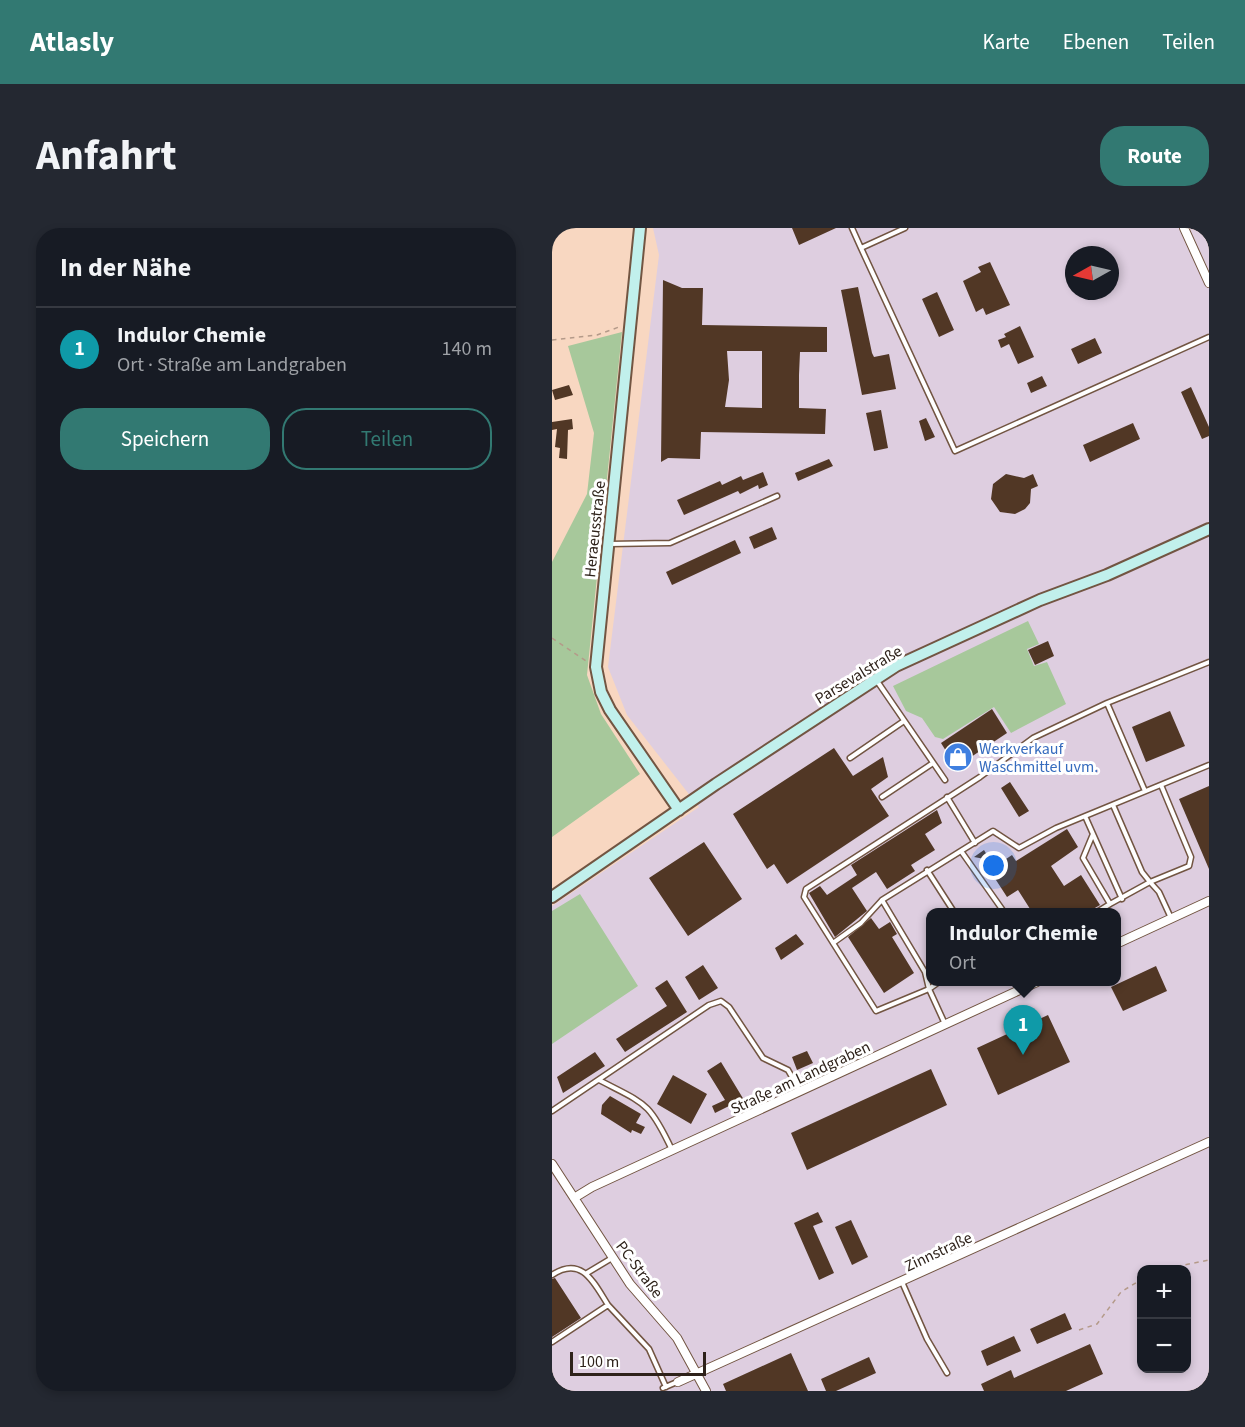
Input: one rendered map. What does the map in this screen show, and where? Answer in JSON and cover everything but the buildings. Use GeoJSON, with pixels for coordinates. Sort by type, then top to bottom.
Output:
{"type":"FeatureCollection","features":[{"type":"Feature","properties":{"kind":"street","name":"Heraeusstraße"},"geometry":{"type":"LineString","coordinates":[[640,228],[596,667],[605,701],[679,810]]}},
{"type":"Feature","properties":{"kind":"street"},"geometry":{"type":"LineString","coordinates":[[1184,228],[1209,283]]}},
{"type":"Feature","properties":{"kind":"street","name":"Parsevalstraße"},"geometry":{"type":"LineString","coordinates":[[552,897],[875,678],[910,659],[1040,600],[1095,580],[1209,529]]}},
{"type":"Feature","properties":{"kind":"street"},"geometry":{"type":"LineString","coordinates":[[1121,942],[1209,901]]}},
{"type":"Feature","properties":{"kind":"street","name":"Straße am Landgraben"},"geometry":{"type":"LineString","coordinates":[[574,1198],[592,1187],[1026,986]]}},
{"type":"Feature","properties":{"kind":"street","name":"Zinnstraße"},"geometry":{"type":"LineString","coordinates":[[678,1382],[1209,1142]]}},
{"type":"Feature","properties":{"kind":"street","name":"PC-Straße"},"geometry":{"type":"LineString","coordinates":[[552,1164],[638,1294],[677,1338],[706,1391]]}},
{"type":"Feature","properties":{"kind":"lane"},"geometry":{"type":"LineString","coordinates":[[852,228],[955,451],[1209,337]]}},
{"type":"Feature","properties":{"kind":"lane"},"geometry":{"type":"LineString","coordinates":[[861,248],[905,228]]}},
{"type":"Feature","properties":{"kind":"lane"},"geometry":{"type":"LineString","coordinates":[[608,544],[670,543],[777,496]]}},
{"type":"Feature","properties":{"kind":"lane"},"geometry":{"type":"LineString","coordinates":[[933,986],[876,1011],[804,897],[806,889],[1033,738],[1107,703],[1209,662]]}},
{"type":"Feature","properties":{"kind":"lane"},"geometry":{"type":"LineString","coordinates":[[875,678],[945,780]]}},
{"type":"Feature","properties":{"kind":"lane"},"geometry":{"type":"LineString","coordinates":[[1107,703],[1145,792]]}},
{"type":"Feature","properties":{"kind":"lane"},"geometry":{"type":"LineString","coordinates":[[850,758],[904,721]]}},
{"type":"Feature","properties":{"kind":"lane"},"geometry":{"type":"LineString","coordinates":[[882,797],[933,763]]}},
{"type":"Feature","properties":{"kind":"lane"},"geometry":{"type":"LineString","coordinates":[[833,944],[861,922],[882,900],[993,831],[1019,848],[1085,816],[1209,765]]}},
{"type":"Feature","properties":{"kind":"lane"},"geometry":{"type":"LineString","coordinates":[[1104,908],[1150,882],[1189,867],[1191,856],[1161,785]]}},
{"type":"Feature","properties":{"kind":"lane"},"geometry":{"type":"LineString","coordinates":[[947,797],[975,843]]}},
{"type":"Feature","properties":{"kind":"lane"},"geometry":{"type":"LineString","coordinates":[[1113,805],[1142,872],[1159,892],[1171,918]]}},
{"type":"Feature","properties":{"kind":"lane"},"geometry":{"type":"LineString","coordinates":[[1085,816],[1122,898]]}},
{"type":"Feature","properties":{"kind":"lane"},"geometry":{"type":"LineString","coordinates":[[1093,834],[1083,858],[1110,904]]}},
{"type":"Feature","properties":{"kind":"lane"},"geometry":{"type":"LineString","coordinates":[[961,851],[1001,908]]}},
{"type":"Feature","properties":{"kind":"lane"},"geometry":{"type":"LineString","coordinates":[[927,870],[951,908]]}},
{"type":"Feature","properties":{"kind":"lane"},"geometry":{"type":"LineString","coordinates":[[882,900],[926,976]]}},
{"type":"Feature","properties":{"kind":"lane"},"geometry":{"type":"LineString","coordinates":[[928,986],[946,1024]]}},
{"type":"Feature","properties":{"kind":"lane"},"geometry":{"type":"LineString","coordinates":[[552,1111],[709,1005],[721,1001],[729,1007],[763,1058],[788,1070],[800,1092]]}},
{"type":"Feature","properties":{"kind":"lane"},"geometry":{"type":"LineString","coordinates":[[599,1080],[645,1103],[656,1117],[672,1151]]}},
{"type":"Feature","properties":{"kind":"lane"},"geometry":{"type":"LineString","coordinates":[[587,1274],[613,1258]]}},
{"type":"Feature","properties":{"kind":"lane"},"geometry":{"type":"LineString","coordinates":[[552,1275],[560,1270],[571,1268],[587,1274],[608,1305],[649,1349],[664,1388],[678,1382]]}},
{"type":"Feature","properties":{"kind":"lane"},"geometry":{"type":"LineString","coordinates":[[902,1282],[927,1339],[947,1373]]}},
{"type":"Feature","properties":{"kind":"lane"},"geometry":{"type":"LineString","coordinates":[[552,1342],[608,1305]]}},
{"type":"Feature","properties":{"kind":"path"},"geometry":{"type":"LineString","coordinates":[[552,340],[597,335],[630,323]]}},
{"type":"Feature","properties":{"kind":"path"},"geometry":{"type":"LineString","coordinates":[[552,638],[596,667]]}},
{"type":"Feature","properties":{"kind":"path"},"geometry":{"type":"LineString","coordinates":[[1182,1265],[1209,1260]]}},
{"type":"Feature","properties":{"kind":"path"},"geometry":{"type":"LineString","coordinates":[[1079,1330],[1097,1324],[1121,1293],[1137,1282]]}},
{"type":"Feature","properties":{"kind":"shaded area"},"geometry":{"type":"Polygon","coordinates":[[[653,228],[1209,228],[1209,1391],[552,1391],[552,906],[699,807],[627,715],[608,667],[659,255],[653,228]]]}},
{"type":"Feature","properties":{"kind":"green space"},"geometry":{"type":"Polygon","coordinates":[[[622,332],[587,675],[601,714],[640,774],[552,837],[552,562],[587,494],[594,433],[568,346],[622,332]]]}},
{"type":"Feature","properties":{"kind":"green space"},"geometry":{"type":"Polygon","coordinates":[[[1028,621],[1039,644],[1027,649],[1034,666],[1047,662],[1066,704],[1011,733],[994,707],[943,739],[935,737],[922,718],[906,711],[893,686],[1028,621]]]}},
{"type":"Feature","properties":{"kind":"green space"},"geometry":{"type":"Polygon","coordinates":[[[580,894],[638,986],[552,1044],[552,911],[580,894]]]}},
{"type":"Feature","properties":{"kind":"place","name":"Werkverkauf Waschmittel uvm."},"geometry":{"type":"Point","coordinates":[958,757]}},
{"type":"Feature","properties":{"kind":"place","name":"Indulor Chemie"},"geometry":{"type":"Point","coordinates":[1023,1055]}}]}
